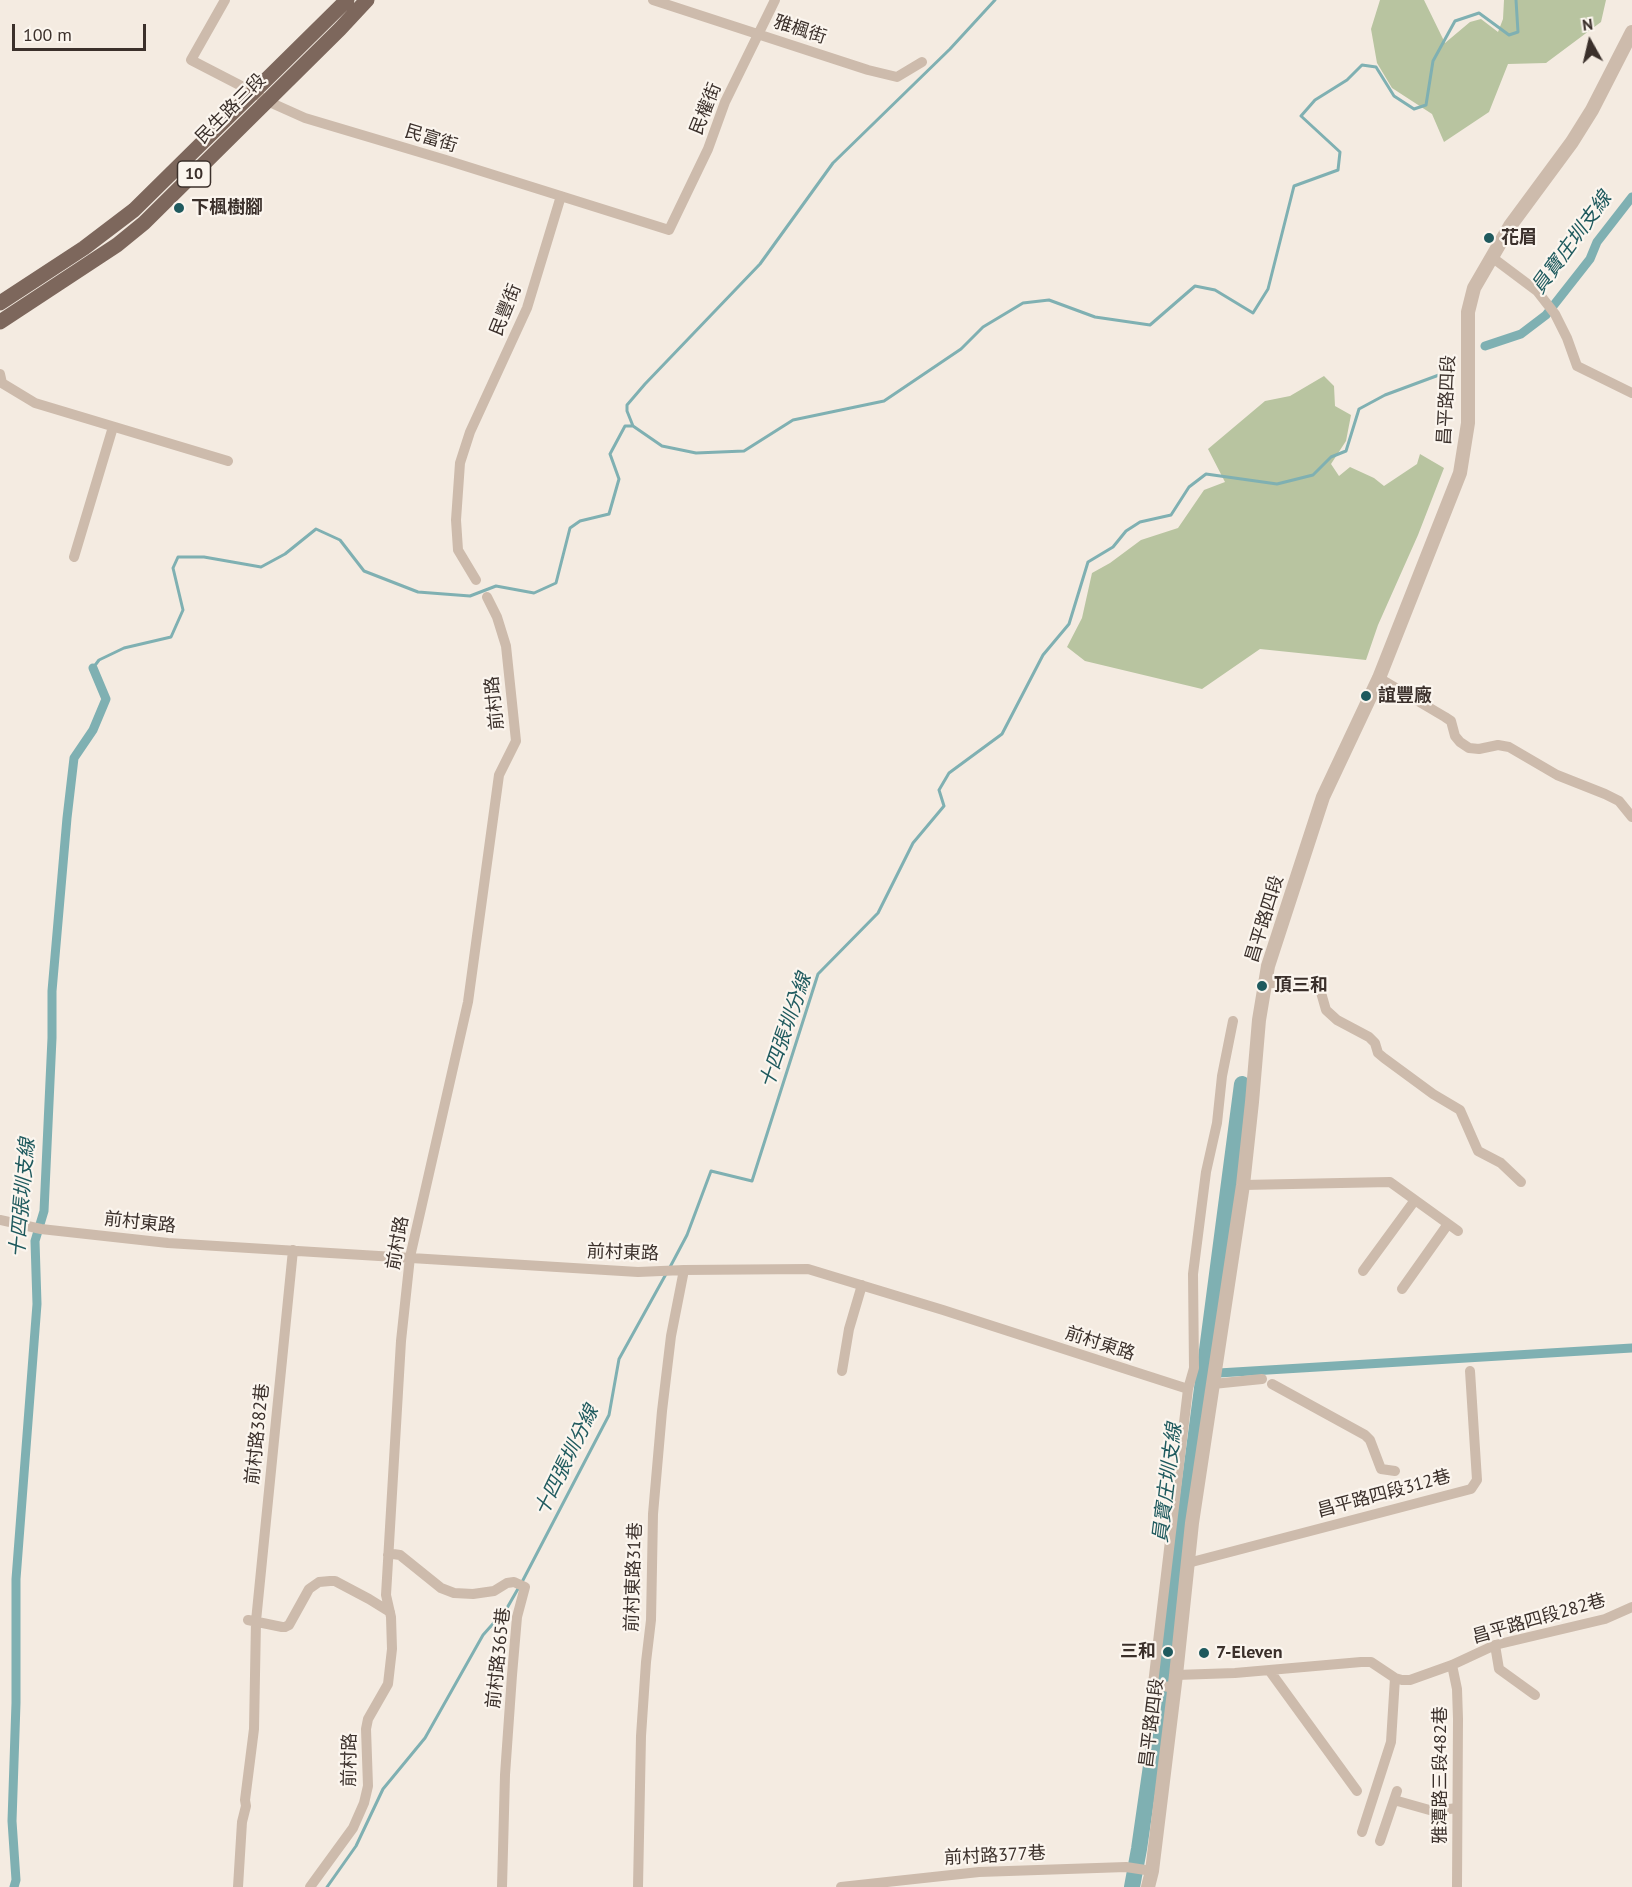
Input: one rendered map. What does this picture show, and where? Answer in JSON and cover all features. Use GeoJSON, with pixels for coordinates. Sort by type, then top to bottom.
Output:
{"type":"FeatureCollection","features":[{"type":"Feature","properties":{"kind":"main road","name":"民生路三段"},"geometry":{"type":"LineString","coordinates":[[0,303],[84,248],[134,210],[347,0]]}},
{"type":"Feature","properties":{"kind":"main road","name":"民生路三段"},"geometry":{"type":"LineString","coordinates":[[0,322],[117,245],[144,223],[367,0]]}},
{"type":"Feature","properties":{"kind":"street","name":"民富街"},"geometry":{"type":"LineString","coordinates":[[225,0],[191,60],[267,101],[305,118],[669,230]]}},
{"type":"Feature","properties":{"kind":"street","name":"雅楓街"},"geometry":{"type":"LineString","coordinates":[[653,0],[897,78],[922,62]]}},
{"type":"Feature","properties":{"kind":"street","name":"民權街"},"geometry":{"type":"LineString","coordinates":[[669,230],[708,149],[725,102],[775,0]]}},
{"type":"Feature","properties":{"kind":"street","name":"昌平路四段"},"geometry":{"type":"LineString","coordinates":[[1148,1887],[1152,1871],[1175,1682],[1192,1522],[1243,1185],[1259,1020],[1268,966],[1319,808],[1379,678],[1460,473],[1468,423],[1468,312],[1474,288],[1510,226],[1572,142],[1592,110],[1632,32]]}},
{"type":"Feature","properties":{"kind":"street","name":"民豐街"},"geometry":{"type":"LineString","coordinates":[[476,580],[458,550],[456,520],[460,462],[470,432],[527,308],[561,196]]}},
{"type":"Feature","properties":{"kind":"street"},"geometry":{"type":"LineString","coordinates":[[1493,258],[1537,291],[1555,315],[1577,366],[1632,393]]}},
{"type":"Feature","properties":{"kind":"street"},"geometry":{"type":"LineString","coordinates":[[0,374],[2,383],[35,403],[228,462]]}},
{"type":"Feature","properties":{"kind":"street"},"geometry":{"type":"LineString","coordinates":[[74,557],[113,427]]}},
{"type":"Feature","properties":{"kind":"street","name":"前村路"},"geometry":{"type":"LineString","coordinates":[[310,1887],[353,1828],[364,1803],[368,1786],[366,1729],[368,1719],[388,1684],[392,1648],[390,1612],[386,1595],[388,1555],[401,1341],[410,1257],[468,1002],[499,775],[516,741],[506,646],[497,617],[487,597]]}},
{"type":"Feature","properties":{"kind":"street"},"geometry":{"type":"LineString","coordinates":[[1379,678],[1451,721],[1455,736],[1470,748],[1479,749],[1498,745],[1509,747],[1557,775],[1619,801],[1632,817]]}},
{"type":"Feature","properties":{"kind":"street"},"geometry":{"type":"LineString","coordinates":[[1266,983],[1309,984],[1320,989],[1326,1010],[1337,1020],[1369,1037],[1375,1043],[1378,1053],[1384,1058],[1433,1094],[1460,1110],[1478,1150],[1501,1163],[1521,1182]]}},
{"type":"Feature","properties":{"kind":"street"},"geometry":{"type":"LineString","coordinates":[[1233,1021],[1222,1076],[1217,1123],[1206,1172],[1193,1274],[1194,1368],[1188,1389],[1153,1684],[1371,1662],[1395,1678],[1391,1742],[1362,1832]]}},
{"type":"Feature","properties":{"kind":"street"},"geometry":{"type":"LineString","coordinates":[[1243,1185],[1389,1182],[1458,1231]]}},
{"type":"Feature","properties":{"kind":"street"},"geometry":{"type":"LineString","coordinates":[[1363,1271],[1414,1200]]}},
{"type":"Feature","properties":{"kind":"street","name":"前村東路"},"geometry":{"type":"LineString","coordinates":[[0,1220],[41,1229],[168,1243],[638,1272],[808,1269],[1188,1389]]}},
{"type":"Feature","properties":{"kind":"street"},"geometry":{"type":"LineString","coordinates":[[1402,1289],[1448,1224]]}},
{"type":"Feature","properties":{"kind":"street","name":"前村路382巷"},"geometry":{"type":"LineString","coordinates":[[238,1887],[242,1822],[246,1806],[254,1729],[252,1620],[293,1250]]}},
{"type":"Feature","properties":{"kind":"street","name":"前村東路31巷"},"geometry":{"type":"LineString","coordinates":[[638,1887],[641,1736],[645,1662],[651,1620],[653,1514],[671,1336],[684,1270]]}},
{"type":"Feature","properties":{"kind":"street"},"geometry":{"type":"LineString","coordinates":[[842,1371],[849,1329],[862,1285]]}},
{"type":"Feature","properties":{"kind":"street","name":"昌平路四段312巷"},"geometry":{"type":"LineString","coordinates":[[1188,1563],[1471,1489],[1478,1480],[1470,1371]]}},
{"type":"Feature","properties":{"kind":"street"},"geometry":{"type":"LineString","coordinates":[[1214,1384],[1267,1381],[1365,1435],[1370,1440],[1381,1469],[1395,1471]]}},
{"type":"Feature","properties":{"kind":"street","name":"前村路365巷"},"geometry":{"type":"LineString","coordinates":[[388,1555],[400,1556],[441,1587],[454,1593],[494,1592],[507,1582],[514,1582],[525,1587],[517,1617],[512,1675],[505,1775],[502,1887]]}},
{"type":"Feature","properties":{"kind":"street"},"geometry":{"type":"LineString","coordinates":[[252,1620],[285,1627],[289,1625],[309,1588],[319,1582],[330,1581],[335,1581],[390,1612]]}},
{"type":"Feature","properties":{"kind":"street","name":"昌平路四段282巷"},"geometry":{"type":"LineString","coordinates":[[1395,1678],[1410,1680],[1452,1665],[1495,1645],[1605,1619],[1632,1606]]}},
{"type":"Feature","properties":{"kind":"street"},"geometry":{"type":"LineString","coordinates":[[1495,1645],[1499,1669],[1535,1695]]}},
{"type":"Feature","properties":{"kind":"street","name":"雅潭路三段482巷"},"geometry":{"type":"LineString","coordinates":[[1452,1665],[1457,1689],[1458,1719],[1457,1887]]}},
{"type":"Feature","properties":{"kind":"street"},"geometry":{"type":"LineString","coordinates":[[1269,1671],[1357,1791]]}},
{"type":"Feature","properties":{"kind":"street"},"geometry":{"type":"LineString","coordinates":[[1380,1841],[1396,1795],[1433,1811],[1457,1808]]}},
{"type":"Feature","properties":{"kind":"street","name":"前村路377巷"},"geometry":{"type":"LineString","coordinates":[[841,1887],[899,1884],[1005,1870],[1126,1867],[1152,1871]]}},
{"type":"Feature","properties":{"kind":"green space"},"geometry":{"type":"Polygon","coordinates":[[[1380,0],[1424,0],[1445,43],[1470,22],[1481,19],[1498,32],[1503,19],[1504,0],[1606,0],[1601,22],[1546,63],[1508,64],[1489,112],[1444,142],[1432,114],[1392,88],[1377,63],[1371,29],[1380,0]]]}},
{"type":"Feature","properties":{"kind":"green space"},"geometry":{"type":"Polygon","coordinates":[[[1324,376],[1334,386],[1335,406],[1351,415],[1346,441],[1331,464],[1339,476],[1350,467],[1374,478],[1384,486],[1417,464],[1420,454],[1444,468],[1418,535],[1378,625],[1366,660],[1260,649],[1202,689],[1085,661],[1067,647],[1082,618],[1092,573],[1141,540],[1178,528],[1204,490],[1225,482],[1208,449],[1265,401],[1290,396],[1324,376]]]}},
{"type":"Feature","properties":{"kind":"waterway"},"geometry":{"type":"LineString","coordinates":[[633,426],[627,405],[760,264],[833,163],[950,49],[995,0]]}},
{"type":"Feature","properties":{"kind":"waterway"},"geometry":{"type":"LineString","coordinates":[[93,668],[99,660],[124,648],[171,637],[183,610],[173,568],[178,557],[204,557],[261,567],[285,554],[316,529],[340,540],[364,571],[418,592],[470,596],[496,586],[534,593],[556,583],[570,528],[580,521],[609,514],[619,479],[610,454],[625,426],[633,426],[662,446],[696,453],[744,451],[793,420],[884,401],[961,349],[983,327],[1023,303],[1049,300],[1095,317],[1150,325],[1195,286],[1215,290],[1253,313],[1268,289],[1294,186],[1338,170],[1340,152],[1301,116],[1315,100],[1347,80],[1362,65],[1376,67],[1394,96],[1414,109],[1426,105],[1433,61],[1455,21],[1479,13],[1509,35],[1518,32],[1516,0]]}},
{"type":"Feature","properties":{"kind":"waterway","name":"員寶庄圳支線"},"geometry":{"type":"LineString","coordinates":[[1485,346],[1521,334],[1546,315],[1590,259],[1597,242],[1632,197]]}},
{"type":"Feature","properties":{"kind":"waterway","name":"十四張圳分線"},"geometry":{"type":"LineString","coordinates":[[669,1269],[687,1235],[711,1171],[752,1181],[818,974],[878,913],[913,843],[944,806],[939,790],[949,773],[1002,734],[1043,655],[1069,624],[1088,562],[1113,547],[1126,531],[1140,522],[1171,515],[1189,487],[1206,474],[1277,484],[1313,475],[1331,457],[1346,451],[1359,409],[1385,395],[1447,372]]}},
{"type":"Feature","properties":{"kind":"waterway","name":"十四張圳支線"},"geometry":{"type":"LineString","coordinates":[[14,1887],[16,1880],[12,1821],[16,1703],[16,1579],[37,1304],[35,1241],[44,1211],[52,991],[74,758],[93,730],[106,699],[93,668]]}},
{"type":"Feature","properties":{"kind":"waterway","name":"員寶庄圳支線"},"geometry":{"type":"LineString","coordinates":[[1132,1887],[1166,1662],[1242,1084]]}},
{"type":"Feature","properties":{"kind":"waterway","name":"十四張圳分線"},"geometry":{"type":"LineString","coordinates":[[522,1582],[609,1415],[619,1359],[666,1274]]}},
{"type":"Feature","properties":{"kind":"waterway"},"geometry":{"type":"LineString","coordinates":[[1202,1374],[1632,1348]]}},
{"type":"Feature","properties":{"kind":"waterway","name":"十四張圳分線"},"geometry":{"type":"LineString","coordinates":[[327,1887],[356,1846],[383,1789],[425,1738],[483,1635],[507,1608],[519,1587]]}},
{"type":"Feature","properties":{"kind":"place","name":"下楓樹腳"},"geometry":{"type":"Point","coordinates":[179,208]}},
{"type":"Feature","properties":{"kind":"place","name":"花眉"},"geometry":{"type":"Point","coordinates":[1489,238]}},
{"type":"Feature","properties":{"kind":"place","name":"誼豐廠"},"geometry":{"type":"Point","coordinates":[1366,696]}},
{"type":"Feature","properties":{"kind":"place","name":"頂三和"},"geometry":{"type":"Point","coordinates":[1262,986]}},
{"type":"Feature","properties":{"kind":"place","name":"三和"},"geometry":{"type":"Point","coordinates":[1168,1652]}},
{"type":"Feature","properties":{"kind":"place","name":"7-Eleven"},"geometry":{"type":"Point","coordinates":[1204,1653]}}]}
